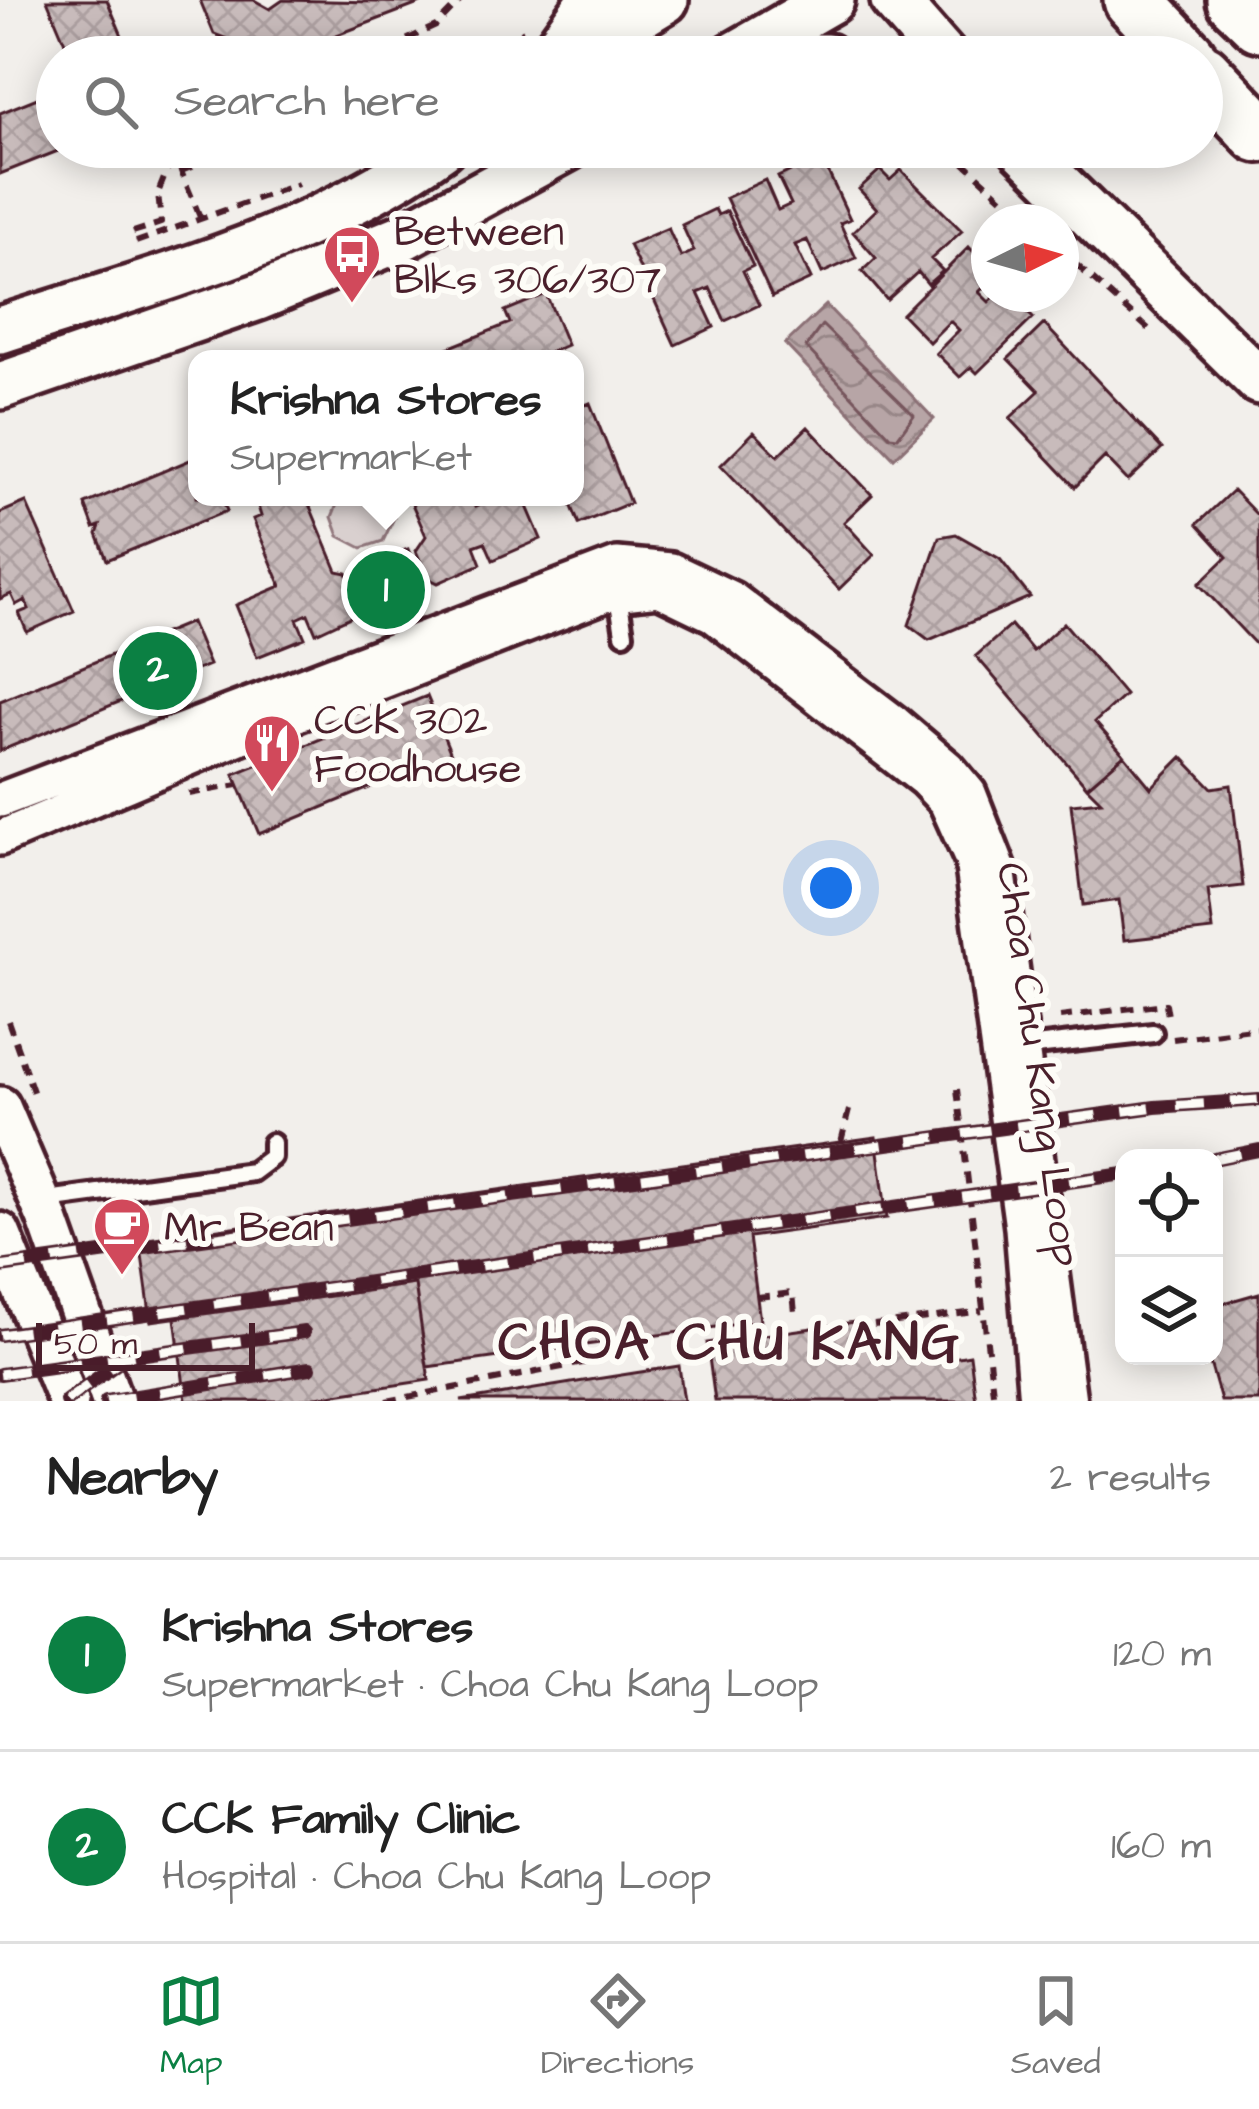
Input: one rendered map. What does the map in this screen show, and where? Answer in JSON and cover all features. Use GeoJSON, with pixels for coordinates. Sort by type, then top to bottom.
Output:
{"type":"FeatureCollection","features":[{"type":"Feature","properties":{"kind":"highway"},"geometry":{"type":"LineString","coordinates":[[573,36],[599,0]]}},
{"type":"Feature","properties":{"kind":"highway"},"geometry":{"type":"LineString","coordinates":[[1133,0],[1167,36]]}},
{"type":"Feature","properties":{"kind":"highway"},"geometry":{"type":"LineString","coordinates":[[1236,0],[1259,22]]}},
{"type":"Feature","properties":{"kind":"highway"},"geometry":{"type":"LineString","coordinates":[[1223,95],[1259,133]]}},
{"type":"Feature","properties":{"kind":"main road"},"geometry":{"type":"LineString","coordinates":[[606,36],[665,0]]}},
{"type":"Feature","properties":{"kind":"main road"},"geometry":{"type":"LineString","coordinates":[[769,36],[832,0]]}},
{"type":"Feature","properties":{"kind":"main road"},"geometry":{"type":"LineString","coordinates":[[894,0],[926,36]]}},
{"type":"Feature","properties":{"kind":"main road"},"geometry":{"type":"LineString","coordinates":[[0,330],[261,246],[340,212],[409,168]]}},
{"type":"Feature","properties":{"kind":"main road"},"geometry":{"type":"LineString","coordinates":[[0,386],[258,297],[401,238],[529,168]]}},
{"type":"Feature","properties":{"kind":"main road"},"geometry":{"type":"LineString","coordinates":[[1042,168],[1259,381]]}},
{"type":"Feature","properties":{"kind":"street","name":"Choa Chu Kang Loop"},"geometry":{"type":"LineString","coordinates":[[0,800],[617,565],[670,570],[732,599],[895,723],[948,768],[969,793],[998,867],[1026,1047],[1069,1401]]}},
{"type":"Feature","properties":{"kind":"street","name":"Choa Chu Kang Loop"},"geometry":{"type":"LineString","coordinates":[[578,579],[628,590],[658,589],[713,615],[899,758],[946,802],[972,860],[1022,1228],[1036,1401]]}},
{"type":"Feature","properties":{"kind":"street"},"geometry":{"type":"LineString","coordinates":[[0,838],[249,733],[628,590]]}},
{"type":"Feature","properties":{"kind":"street"},"geometry":{"type":"LineString","coordinates":[[895,723],[890,737],[899,758]]}},
{"type":"Feature","properties":{"kind":"street"},"geometry":{"type":"LineString","coordinates":[[982,933],[990,921],[998,867]]}},
{"type":"Feature","properties":{"kind":"street"},"geometry":{"type":"LineString","coordinates":[[0,1107],[40,1201],[112,1401]]}},
{"type":"Feature","properties":{"kind":"street"},"geometry":{"type":"LineString","coordinates":[[0,1233],[68,1401]]}},
{"type":"Feature","properties":{"kind":"lane"},"geometry":{"type":"LineString","coordinates":[[624,634],[619,602],[628,590]]}},
{"type":"Feature","properties":{"kind":"lane"},"geometry":{"type":"LineString","coordinates":[[1026,1047],[1153,1034]]}},
{"type":"Feature","properties":{"kind":"lane"},"geometry":{"type":"LineString","coordinates":[[40,1201],[252,1172],[266,1166],[272,1143]]}},
{"type":"Feature","properties":{"kind":"path"},"geometry":{"type":"LineString","coordinates":[[414,36],[436,26],[461,0]]}},
{"type":"Feature","properties":{"kind":"path"},"geometry":{"type":"LineString","coordinates":[[133,232],[161,223],[158,193],[166,168]]}},
{"type":"Feature","properties":{"kind":"path"},"geometry":{"type":"LineString","coordinates":[[180,168],[200,218]]}},
{"type":"Feature","properties":{"kind":"path"},"geometry":{"type":"LineString","coordinates":[[181,171],[189,168]]}},
{"type":"Feature","properties":{"kind":"path"},"geometry":{"type":"LineString","coordinates":[[970,168],[1009,204]]}},
{"type":"Feature","properties":{"kind":"path"},"geometry":{"type":"LineString","coordinates":[[136,242],[307,181]]}},
{"type":"Feature","properties":{"kind":"path"},"geometry":{"type":"LineString","coordinates":[[957,1089],[994,1401]]}},
{"type":"Feature","properties":{"kind":"path"},"geometry":{"type":"LineString","coordinates":[[841,1142],[851,1102]]}},
{"type":"Feature","properties":{"kind":"path"},"geometry":{"type":"LineString","coordinates":[[757,1297],[793,1293],[795,1313]]}},
{"type":"Feature","properties":{"kind":"path"},"geometry":{"type":"LineString","coordinates":[[874,1325],[982,1311]]}},
{"type":"Feature","properties":{"kind":"path"},"geometry":{"type":"LineString","coordinates":[[387,1401],[593,1361]]}},
{"type":"Feature","properties":{"kind":"shaded area"},"geometry":{"type":"Polygon","coordinates":[[[336,506],[389,506],[394,518],[383,541],[362,548],[339,536],[332,517],[336,506]]]}},
{"type":"Feature","properties":{"kind":"water"},"geometry":{"type":"Polygon","coordinates":[[[826,305],[934,419],[894,458],[785,344],[826,305]]]}},
{"type":"Feature","properties":{"kind":"building"},"geometry":{"type":"Polygon","coordinates":[[[47,0],[107,0],[122,36],[62,36],[47,0]]]}},
{"type":"Feature","properties":{"kind":"building"},"geometry":{"type":"Polygon","coordinates":[[[200,0],[254,0],[270,9],[283,0],[421,3],[334,36],[214,34],[200,0]]]}},
{"type":"Feature","properties":{"kind":"building"},"geometry":{"type":"Polygon","coordinates":[[[36,98],[36,160],[0,174],[0,113],[36,98]]]}},
{"type":"Feature","properties":{"kind":"building"},"geometry":{"type":"Polygon","coordinates":[[[797,168],[826,168],[850,219],[840,223],[856,258],[822,273],[807,240],[795,245],[811,279],[772,297],[726,198],[765,180],[778,210],[791,204],[778,177],[797,168]]]}},
{"type":"Feature","properties":{"kind":"building"},"geometry":{"type":"Polygon","coordinates":[[[880,170],[890,180],[901,170],[962,231],[931,259],[943,271],[928,284],[918,272],[887,300],[862,271],[876,258],[853,232],[877,209],[859,189],[880,170]]]}},
{"type":"Feature","properties":{"kind":"building"},"geometry":{"type":"Polygon","coordinates":[[[715,209],[718,215],[727,211],[753,266],[743,271],[759,305],[725,321],[710,288],[698,293],[714,327],[675,345],[629,245],[668,228],[681,257],[694,251],[682,225],[715,209]]]}},
{"type":"Feature","properties":{"kind":"building"},"geometry":{"type":"Polygon","coordinates":[[[969,247],[971,312],[1027,312],[1033,318],[977,373],[971,367],[960,377],[936,353],[959,330],[950,321],[929,342],[902,314],[969,247]]]}},
{"type":"Feature","properties":{"kind":"building"},"geometry":{"type":"Polygon","coordinates":[[[546,294],[567,345],[555,350],[443,350],[510,323],[505,311],[546,294]]]}},
{"type":"Feature","properties":{"kind":"building"},"geometry":{"type":"Polygon","coordinates":[[[1044,324],[1162,449],[1128,481],[1105,457],[1075,487],[1010,418],[1039,391],[1008,359],[1044,324]]]}},
{"type":"Feature","properties":{"kind":"building"},"geometry":{"type":"Polygon","coordinates":[[[590,403],[630,503],[579,524],[572,506],[584,506],[584,405],[590,403]]]}},
{"type":"Feature","properties":{"kind":"building"},"geometry":{"type":"Polygon","coordinates":[[[808,427],[872,495],[844,522],[874,555],[839,589],[721,465],[754,432],[778,456],[808,427]]]}},
{"type":"Feature","properties":{"kind":"building"},"geometry":{"type":"Polygon","coordinates":[[[188,461],[188,506],[225,506],[227,511],[107,560],[97,534],[100,526],[94,528],[85,504],[188,461]]]}},
{"type":"Feature","properties":{"kind":"building"},"geometry":{"type":"Polygon","coordinates":[[[1233,490],[1259,517],[1259,648],[1199,584],[1227,557],[1197,524],[1233,490]]]}},
{"type":"Feature","properties":{"kind":"building"},"geometry":{"type":"Polygon","coordinates":[[[26,502],[74,611],[27,632],[19,613],[29,609],[25,600],[16,605],[11,594],[0,599],[0,513],[26,502]]]}},
{"type":"Feature","properties":{"kind":"building"},"geometry":{"type":"Polygon","coordinates":[[[258,506],[310,506],[337,571],[347,573],[363,611],[316,633],[308,614],[297,619],[305,638],[257,657],[236,605],[281,586],[253,519],[261,516],[258,506]]]}},
{"type":"Feature","properties":{"kind":"building"},"geometry":{"type":"Polygon","coordinates":[[[413,506],[527,506],[541,539],[493,560],[485,542],[474,546],[481,564],[438,583],[428,578],[416,551],[426,536],[413,506]]]}},
{"type":"Feature","properties":{"kind":"building"},"geometry":{"type":"Polygon","coordinates":[[[956,534],[1000,559],[1030,597],[929,640],[909,625],[939,537],[956,534]]]}},
{"type":"Feature","properties":{"kind":"building"},"geometry":{"type":"Polygon","coordinates":[[[408,549],[423,586],[369,608],[354,570],[408,549]]]}},
{"type":"Feature","properties":{"kind":"building"},"geometry":{"type":"Polygon","coordinates":[[[191,622],[209,665],[0,751],[0,701],[191,622]]]}},
{"type":"Feature","properties":{"kind":"building"},"geometry":{"type":"Polygon","coordinates":[[[1064,623],[1125,695],[1095,722],[1124,755],[1087,787],[976,656],[1011,625],[1033,651],[1064,623]]]}},
{"type":"Feature","properties":{"kind":"building"},"geometry":{"type":"Polygon","coordinates":[[[427,696],[451,754],[259,834],[234,774],[427,696]]]}},
{"type":"Feature","properties":{"kind":"building"},"geometry":{"type":"Polygon","coordinates":[[[1124,755],[1151,788],[1182,757],[1212,788],[1231,785],[1243,886],[1208,890],[1213,930],[1124,940],[1119,900],[1083,905],[1071,804],[1101,801],[1087,787],[1124,755]]]}},
{"type":"Feature","properties":{"kind":"building"},"geometry":{"type":"Polygon","coordinates":[[[876,1137],[887,1218],[749,1237],[760,1321],[427,1367],[415,1284],[151,1321],[140,1240],[876,1137]]]}},
{"type":"Feature","properties":{"kind":"building"},"geometry":{"type":"Polygon","coordinates":[[[415,1284],[429,1380],[290,1401],[186,1401],[175,1318],[415,1284]]]}},
{"type":"Feature","properties":{"kind":"building"},"geometry":{"type":"Polygon","coordinates":[[[1259,1293],[1259,1401],[1221,1401],[1211,1365],[1223,1365],[1223,1303],[1259,1293]]]}},
{"type":"Feature","properties":{"kind":"building"},"geometry":{"type":"Polygon","coordinates":[[[862,1321],[865,1342],[926,1333],[929,1362],[970,1355],[976,1401],[715,1401],[707,1343],[862,1321]]]}},
{"type":"Feature","properties":{"kind":"building"},"geometry":{"type":"Polygon","coordinates":[[[679,1366],[684,1401],[461,1401],[596,1379],[679,1366]]]}},
{"type":"Feature","properties":{"kind":"railway"},"geometry":{"type":"LineString","coordinates":[[0,1267],[1155,1107],[1259,1100]]}},
{"type":"Feature","properties":{"kind":"railway"},"geometry":{"type":"LineString","coordinates":[[1223,1157],[1259,1150]]}},
{"type":"Feature","properties":{"kind":"railway"},"geometry":{"type":"LineString","coordinates":[[0,1335],[1115,1175]]}},
{"type":"Feature","properties":{"kind":"railway"},"geometry":{"type":"LineString","coordinates":[[0,1374],[304,1332]]}},
{"type":"Feature","properties":{"kind":"railway"},"geometry":{"type":"LineString","coordinates":[[66,1401],[122,1360]]}},
{"type":"Feature","properties":{"kind":"railway"},"geometry":{"type":"LineString","coordinates":[[106,1401],[310,1368]]}},
{"type":"Feature","properties":{"kind":"place","name":"Between Blks 306/307"},"geometry":{"type":"Point","coordinates":[352,305]}},
{"type":"Feature","properties":{"kind":"place","name":"Krishna Stores"},"geometry":{"type":"Point","coordinates":[386,590]}},
{"type":"Feature","properties":{"kind":"place","name":"CCK Family Clinic"},"geometry":{"type":"Point","coordinates":[158,671]}},
{"type":"Feature","properties":{"kind":"place","name":"CCK 302 Foodhouse"},"geometry":{"type":"Point","coordinates":[272,794]}},
{"type":"Feature","properties":{"kind":"place","name":"Mr Bean"},"geometry":{"type":"Point","coordinates":[122,1277]}},
{"type":"Feature","properties":{"kind":"district","name":"CHOA CHU KANG"},"geometry":{"type":"Point","coordinates":[730,1340]}}]}
